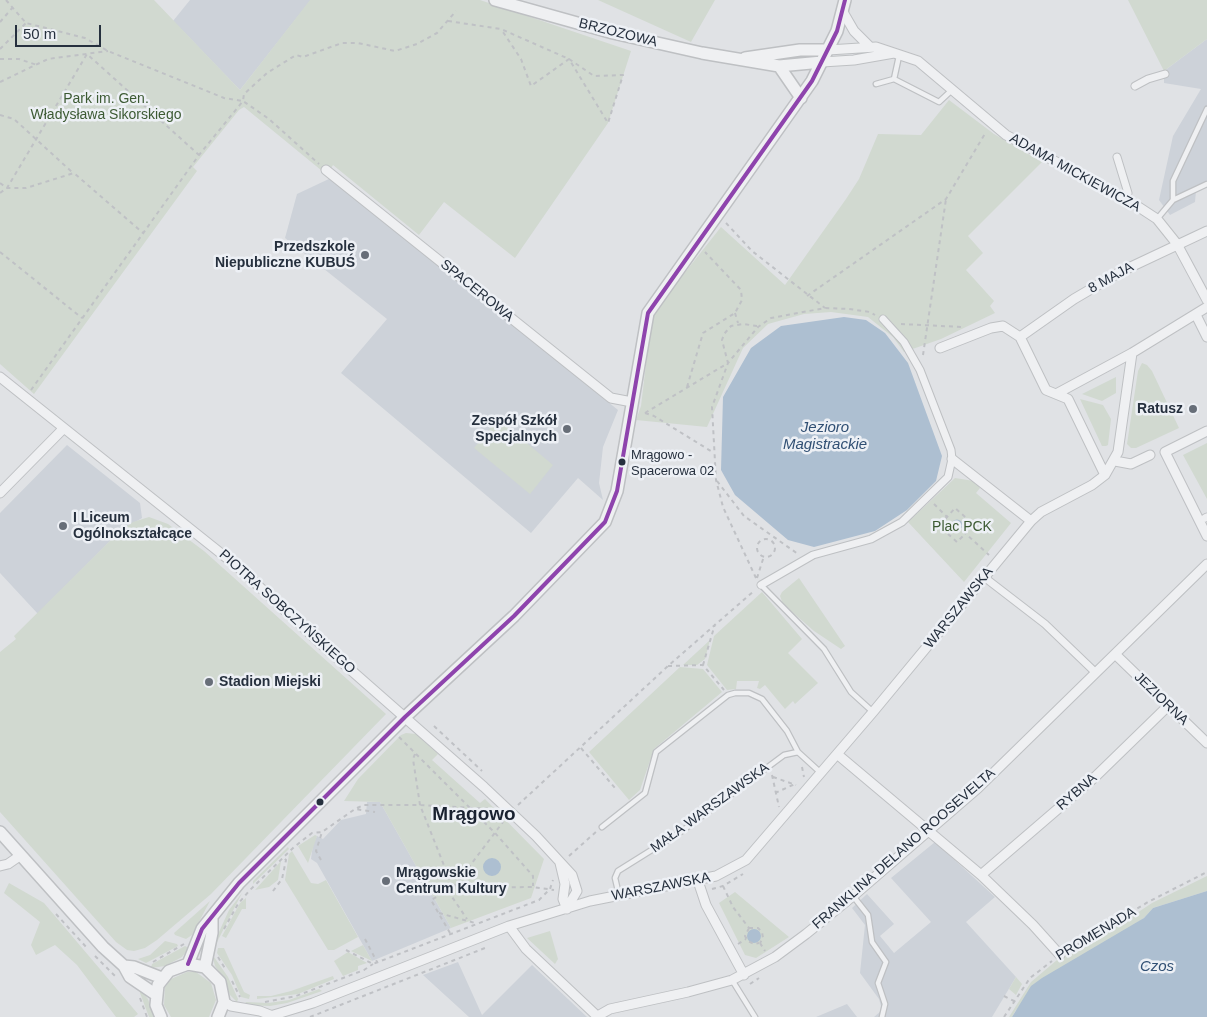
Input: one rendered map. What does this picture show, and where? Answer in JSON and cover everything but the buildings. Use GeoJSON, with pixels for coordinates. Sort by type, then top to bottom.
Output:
{"type":"FeatureCollection","features":[{"type":"Feature","properties":{"kind":"street","name":"BRZOZOWA"},"geometry":{"type":"LineString","coordinates":[[495,0],[613,33],[702,53],[779,66],[822,62]]}},
{"type":"Feature","properties":{"kind":"street"},"geometry":{"type":"LineString","coordinates":[[188,964],[202,929],[212,919],[239,883],[405,717],[508,623],[606,522],[617,491],[648,312],[801,98],[838,31],[845,0]]}},
{"type":"Feature","properties":{"kind":"street"},"geometry":{"type":"LineString","coordinates":[[842,12],[854,30],[870,47]]}},
{"type":"Feature","properties":{"kind":"street","name":"ADAMA MICKIEWICZA"},"geometry":{"type":"LineString","coordinates":[[828,50],[870,47],[918,61],[1006,134],[1131,202],[1157,219],[1177,244],[1207,300]]}},
{"type":"Feature","properties":{"kind":"street","name":"BRZOZOWA"},"geometry":{"type":"LineString","coordinates":[[744,59],[800,50],[828,50]]}},
{"type":"Feature","properties":{"kind":"street"},"geometry":{"type":"LineString","coordinates":[[822,62],[897,54]]}},
{"type":"Feature","properties":{"kind":"street"},"geometry":{"type":"LineString","coordinates":[[779,66],[801,98]]}},
{"type":"Feature","properties":{"kind":"street"},"geometry":{"type":"LineString","coordinates":[[1136,86],[1148,79],[1165,74]]}},
{"type":"Feature","properties":{"kind":"street"},"geometry":{"type":"LineString","coordinates":[[1117,157],[1128,193]]}},
{"type":"Feature","properties":{"kind":"street","name":"SPACEROWA"},"geometry":{"type":"LineString","coordinates":[[326,170],[611,398],[632,402]]}},
{"type":"Feature","properties":{"kind":"street","name":"8 MAJA"},"geometry":{"type":"LineString","coordinates":[[1020,336],[1082,294],[1120,272],[1207,231]]}},
{"type":"Feature","properties":{"kind":"street"},"geometry":{"type":"LineString","coordinates":[[1056,394],[1132,353],[1207,307]]}},
{"type":"Feature","properties":{"kind":"street"},"geometry":{"type":"LineString","coordinates":[[1196,315],[1207,337]]}},
{"type":"Feature","properties":{"kind":"street"},"geometry":{"type":"LineString","coordinates":[[761,585],[813,555],[871,539],[902,522],[948,477],[952,459],[951,450],[920,370],[904,342],[883,319]]}},
{"type":"Feature","properties":{"kind":"street"},"geometry":{"type":"LineString","coordinates":[[940,348],[991,328],[1003,326],[1020,336],[1046,390],[1068,399],[1105,475]]}},
{"type":"Feature","properties":{"kind":"street"},"geometry":{"type":"LineString","coordinates":[[1105,475],[1115,460],[1132,353]]}},
{"type":"Feature","properties":{"kind":"street","name":"PIOTRA SOBCZYŃSKIEGO"},"geometry":{"type":"LineString","coordinates":[[0,377],[63,429],[238,566],[319,642],[484,786],[563,860],[572,875],[577,890],[567,909]]}},
{"type":"Feature","properties":{"kind":"street"},"geometry":{"type":"LineString","coordinates":[[0,493],[63,429]]}},
{"type":"Feature","properties":{"kind":"street"},"geometry":{"type":"LineString","coordinates":[[1207,431],[1165,452],[1207,536]]}},
{"type":"Feature","properties":{"kind":"street"},"geometry":{"type":"LineString","coordinates":[[1115,460],[1131,464],[1150,455]]}},
{"type":"Feature","properties":{"kind":"street"},"geometry":{"type":"LineString","coordinates":[[952,459],[1031,521]]}},
{"type":"Feature","properties":{"kind":"street","name":"WARSZAWSKA"},"geometry":{"type":"LineString","coordinates":[[224,1002],[231,1006],[260,1011],[268,1016],[287,1012],[509,926],[619,895],[698,881],[724,872],[746,860],[874,712],[1031,521],[1041,512],[1092,485],[1105,475]]}},
{"type":"Feature","properties":{"kind":"street","name":"FRANKLINA DELANO ROOSEVELTA"},"geometry":{"type":"LineString","coordinates":[[597,1016],[610,1009],[732,980],[775,957],[854,896],[978,788],[1207,564]]}},
{"type":"Feature","properties":{"kind":"street"},"geometry":{"type":"LineString","coordinates":[[984,577],[1045,624],[1096,673]]}},
{"type":"Feature","properties":{"kind":"street","name":"JEZIORNA"},"geometry":{"type":"LineString","coordinates":[[1116,655],[1207,743]]}},
{"type":"Feature","properties":{"kind":"street","name":"RYBNA"},"geometry":{"type":"LineString","coordinates":[[982,874],[1094,777],[1168,706]]}},
{"type":"Feature","properties":{"kind":"street"},"geometry":{"type":"LineString","coordinates":[[837,754],[982,874],[1060,955]]}},
{"type":"Feature","properties":{"kind":"street"},"geometry":{"type":"LineString","coordinates":[[0,832],[103,946],[124,966],[130,977],[155,994]]}},
{"type":"Feature","properties":{"kind":"street"},"geometry":{"type":"LineString","coordinates":[[0,866],[8,864],[21,855]]}},
{"type":"Feature","properties":{"kind":"street"},"geometry":{"type":"LineString","coordinates":[[563,860],[565,884],[563,899],[567,909]]}},
{"type":"Feature","properties":{"kind":"street"},"geometry":{"type":"LineString","coordinates":[[698,881],[706,905],[744,975]]}},
{"type":"Feature","properties":{"kind":"street"},"geometry":{"type":"LineString","coordinates":[[205,967],[212,933],[212,919]]}},
{"type":"Feature","properties":{"kind":"street"},"geometry":{"type":"LineString","coordinates":[[509,926],[526,949],[597,1016]]}},
{"type":"Feature","properties":{"kind":"street"},"geometry":{"type":"LineString","coordinates":[[161,1017],[156,1005],[155,994],[162,978],[178,966],[188,964],[205,967],[220,982],[224,1002],[218,1017]]}},
{"type":"Feature","properties":{"kind":"street"},"geometry":{"type":"LineString","coordinates":[[124,966],[134,967],[162,978]]}},
{"type":"Feature","properties":{"kind":"lane"},"geometry":{"type":"LineString","coordinates":[[894,79],[897,54]]}},
{"type":"Feature","properties":{"kind":"lane"},"geometry":{"type":"LineString","coordinates":[[876,84],[894,79],[939,102],[953,89]]}},
{"type":"Feature","properties":{"kind":"lane"},"geometry":{"type":"LineString","coordinates":[[1173,200],[1173,181],[1181,160],[1189,150],[1207,109]]}},
{"type":"Feature","properties":{"kind":"lane"},"geometry":{"type":"LineString","coordinates":[[1157,219],[1173,200],[1207,184]]}},
{"type":"Feature","properties":{"kind":"lane"},"geometry":{"type":"LineString","coordinates":[[761,585],[824,649],[851,692],[874,712]]}},
{"type":"Feature","properties":{"kind":"lane"},"geometry":{"type":"LineString","coordinates":[[602,827],[645,793],[656,752],[728,695],[735,693],[749,693],[762,699],[787,730],[798,752],[821,773]]}},
{"type":"Feature","properties":{"kind":"lane","name":"MAŁA WARSZAWSKA"},"geometry":{"type":"LineString","coordinates":[[619,895],[615,878],[618,871],[682,831],[784,756],[798,752]]}},
{"type":"Feature","properties":{"kind":"lane"},"geometry":{"type":"LineString","coordinates":[[854,896],[868,915],[872,942],[886,962],[878,983],[885,1004],[882,1017]]}},
{"type":"Feature","properties":{"kind":"lane"},"geometry":{"type":"LineString","coordinates":[[732,980],[755,1017]]}},
{"type":"Feature","properties":{"kind":"path"},"geometry":{"type":"LineString","coordinates":[[6,0],[14,6],[26,22],[85,38],[108,51],[224,98],[243,101],[269,119],[326,170]]}},
{"type":"Feature","properties":{"kind":"path"},"geometry":{"type":"LineString","coordinates":[[0,22],[14,6]]}},
{"type":"Feature","properties":{"kind":"path"},"geometry":{"type":"LineString","coordinates":[[26,399],[37,380],[199,155],[243,101],[244,94],[267,73],[296,55],[303,57],[342,42],[358,43],[395,51],[437,33],[456,11]]}},
{"type":"Feature","properties":{"kind":"path"},"geometry":{"type":"LineString","coordinates":[[448,21],[500,29],[569,59],[594,76],[623,75],[608,123],[569,59]]}},
{"type":"Feature","properties":{"kind":"path"},"geometry":{"type":"LineString","coordinates":[[0,49],[26,22]]}},
{"type":"Feature","properties":{"kind":"path"},"geometry":{"type":"LineString","coordinates":[[500,29],[521,59],[531,86],[569,59]]}},
{"type":"Feature","properties":{"kind":"path"},"geometry":{"type":"LineString","coordinates":[[0,82],[48,59],[108,51]]}},
{"type":"Feature","properties":{"kind":"path"},"geometry":{"type":"LineString","coordinates":[[87,54],[199,155]]}},
{"type":"Feature","properties":{"kind":"path"},"geometry":{"type":"LineString","coordinates":[[0,193],[7,188],[87,54]]}},
{"type":"Feature","properties":{"kind":"path"},"geometry":{"type":"LineString","coordinates":[[0,59],[19,59],[37,65]]}},
{"type":"Feature","properties":{"kind":"path"},"geometry":{"type":"LineString","coordinates":[[0,115],[14,119],[143,233]]}},
{"type":"Feature","properties":{"kind":"path"},"geometry":{"type":"LineString","coordinates":[[920,370],[946,199],[986,131]]}},
{"type":"Feature","properties":{"kind":"path"},"geometry":{"type":"LineString","coordinates":[[0,183],[7,188],[26,188],[74,174]]}},
{"type":"Feature","properties":{"kind":"path"},"geometry":{"type":"LineString","coordinates":[[807,296],[946,199]]}},
{"type":"Feature","properties":{"kind":"path"},"geometry":{"type":"LineString","coordinates":[[722,220],[752,251],[807,296],[825,308]]}},
{"type":"Feature","properties":{"kind":"path"},"geometry":{"type":"LineString","coordinates":[[687,387],[703,333],[735,313],[742,300],[741,290],[702,249]]}},
{"type":"Feature","properties":{"kind":"path"},"geometry":{"type":"LineString","coordinates":[[0,252],[82,318]]}},
{"type":"Feature","properties":{"kind":"path"},"geometry":{"type":"LineString","coordinates":[[516,807],[668,666],[761,585],[723,507],[716,480],[712,408],[728,363],[758,326],[771,318],[825,308],[870,312],[883,319],[908,326],[964,327]]}},
{"type":"Feature","properties":{"kind":"path"},"geometry":{"type":"LineString","coordinates":[[735,313],[739,324]]}},
{"type":"Feature","properties":{"kind":"path"},"geometry":{"type":"LineString","coordinates":[[728,363],[722,347],[724,334],[731,326],[739,324],[758,326]]}},
{"type":"Feature","properties":{"kind":"path"},"geometry":{"type":"LineString","coordinates":[[714,453],[654,416],[644,413],[728,363]]}},
{"type":"Feature","properties":{"kind":"path"},"geometry":{"type":"LineString","coordinates":[[716,480],[744,516],[799,555],[813,555]]}},
{"type":"Feature","properties":{"kind":"path"},"geometry":{"type":"LineString","coordinates":[[927,497],[947,517]]}},
{"type":"Feature","properties":{"kind":"path"},"geometry":{"type":"LineString","coordinates":[[955,508],[973,524],[957,542],[939,526],[947,517],[955,508]]}},
{"type":"Feature","properties":{"kind":"path"},"geometry":{"type":"LineString","coordinates":[[965,533],[989,555]]}},
{"type":"Feature","properties":{"kind":"path"},"geometry":{"type":"LineString","coordinates":[[770,540],[772,535]]}},
{"type":"Feature","properties":{"kind":"path"},"geometry":{"type":"LineString","coordinates":[[764,540],[770,540],[774,544],[775,549],[772,554],[764,556],[759,553],[758,545],[764,540]]}},
{"type":"Feature","properties":{"kind":"path"},"geometry":{"type":"LineString","coordinates":[[756,578],[764,556]]}},
{"type":"Feature","properties":{"kind":"path"},"geometry":{"type":"LineString","coordinates":[[703,665],[715,624]]}},
{"type":"Feature","properties":{"kind":"path"},"geometry":{"type":"LineString","coordinates":[[668,666],[703,665]]}},
{"type":"Feature","properties":{"kind":"path"},"geometry":{"type":"LineString","coordinates":[[703,665],[728,695]]}},
{"type":"Feature","properties":{"kind":"path"},"geometry":{"type":"LineString","coordinates":[[394,742],[399,737],[495,833],[533,876],[532,887]]}},
{"type":"Feature","properties":{"kind":"path"},"geometry":{"type":"LineString","coordinates":[[581,748],[616,788]]}},
{"type":"Feature","properties":{"kind":"path"},"geometry":{"type":"LineString","coordinates":[[415,754],[413,759],[420,805],[453,888]]}},
{"type":"Feature","properties":{"kind":"path"},"geometry":{"type":"LineString","coordinates":[[799,763],[804,772],[804,780]]}},
{"type":"Feature","properties":{"kind":"path"},"geometry":{"type":"LineString","coordinates":[[770,771],[773,776],[779,810],[786,802]]}},
{"type":"Feature","properties":{"kind":"path"},"geometry":{"type":"LineString","coordinates":[[773,776],[795,784],[798,787]]}},
{"type":"Feature","properties":{"kind":"path"},"geometry":{"type":"LineString","coordinates":[[775,793],[795,784]]}},
{"type":"Feature","properties":{"kind":"path"},"geometry":{"type":"LineString","coordinates":[[223,932],[238,904],[283,857],[312,833],[322,832],[355,809],[364,805],[420,805],[492,809],[504,822]]}},
{"type":"Feature","properties":{"kind":"path"},"geometry":{"type":"LineString","coordinates":[[355,809],[375,812]]}},
{"type":"Feature","properties":{"kind":"path"},"geometry":{"type":"LineString","coordinates":[[450,934],[431,900],[453,888],[507,818]]}},
{"type":"Feature","properties":{"kind":"path"},"geometry":{"type":"LineString","coordinates":[[563,860],[602,827]]}},
{"type":"Feature","properties":{"kind":"path"},"geometry":{"type":"LineString","coordinates":[[321,860],[316,851],[322,832]]}},
{"type":"Feature","properties":{"kind":"path"},"geometry":{"type":"LineString","coordinates":[[273,891],[282,879],[286,860],[283,857]]}},
{"type":"Feature","properties":{"kind":"path","name":"PROMENADA"},"geometry":{"type":"LineString","coordinates":[[1004,1017],[1030,978],[1060,955],[1090,939],[1148,902],[1207,872]]}},
{"type":"Feature","properties":{"kind":"path"},"geometry":{"type":"LineString","coordinates":[[706,890],[723,886],[733,907],[749,928]]}},
{"type":"Feature","properties":{"kind":"path"},"geometry":{"type":"LineString","coordinates":[[453,888],[532,887],[559,890]]}},
{"type":"Feature","properties":{"kind":"path"},"geometry":{"type":"LineString","coordinates":[[259,1002],[296,996],[364,970],[377,962],[540,900],[550,889]]}},
{"type":"Feature","properties":{"kind":"path"},"geometry":{"type":"LineString","coordinates":[[448,891],[467,919]]}},
{"type":"Feature","properties":{"kind":"path"},"geometry":{"type":"LineString","coordinates":[[438,913],[467,919],[476,924]]}},
{"type":"Feature","properties":{"kind":"path"},"geometry":{"type":"LineString","coordinates":[[755,927],[762,932],[763,938],[760,943],[750,944],[746,939],[746,932],[749,928],[755,927]]}},
{"type":"Feature","properties":{"kind":"path"},"geometry":{"type":"LineString","coordinates":[[365,939],[377,962]]}},
{"type":"Feature","properties":{"kind":"path"},"geometry":{"type":"LineString","coordinates":[[738,944],[746,939]]}},
{"type":"Feature","properties":{"kind":"path"},"geometry":{"type":"LineString","coordinates":[[760,943],[766,953]]}},
{"type":"Feature","properties":{"kind":"path"},"geometry":{"type":"LineString","coordinates":[[147,965],[185,944],[188,945]]}},
{"type":"Feature","properties":{"kind":"path"},"geometry":{"type":"LineString","coordinates":[[310,1017],[492,945]]}},
{"type":"Feature","properties":{"kind":"path"},"geometry":{"type":"LineString","coordinates":[[346,950],[373,964]]}},
{"type":"Feature","properties":{"kind":"path"},"geometry":{"type":"LineString","coordinates":[[139,994],[146,1017]]}},
{"type":"Feature","properties":{"kind":"path"},"geometry":{"type":"LineString","coordinates":[[1004,996],[1014,1001]]}},
{"type":"Feature","properties":{"kind":"path"},"geometry":{"type":"LineString","coordinates":[[241,1000],[246,1000]]}},
{"type":"Feature","properties":{"kind":"shaded area"},"geometry":{"type":"Polygon","coordinates":[[[190,0],[311,0],[240,90],[173,21],[190,0]]]}},
{"type":"Feature","properties":{"kind":"shaded area"},"geometry":{"type":"Polygon","coordinates":[[[1207,39],[1207,186],[1196,191],[1195,202],[1170,215],[1159,200],[1173,136],[1201,89],[1164,83],[1164,71],[1207,39]]]}},
{"type":"Feature","properties":{"kind":"shaded area"},"geometry":{"type":"Polygon","coordinates":[[[331,178],[618,410],[603,447],[599,483],[603,500],[578,478],[531,533],[341,373],[387,319],[285,238],[297,194],[331,178]]]}},
{"type":"Feature","properties":{"kind":"shaded area","name":"I Liceum Ogólnokształcące"},"geometry":{"type":"Polygon","coordinates":[[[67,445],[140,503],[142,518],[120,531],[38,614],[0,573],[0,513],[67,445]]]}},
{"type":"Feature","properties":{"kind":"shaded area"},"geometry":{"type":"Polygon","coordinates":[[[367,802],[380,802],[451,928],[372,961],[317,863],[311,859],[313,844],[317,836],[323,839],[341,820],[366,814],[367,802]]]}},
{"type":"Feature","properties":{"kind":"shaded area"},"geometry":{"type":"Polygon","coordinates":[[[935,842],[995,897],[966,922],[1016,977],[992,1017],[874,1017],[881,1011],[879,999],[860,973],[865,925],[852,908],[867,894],[894,924],[880,936],[894,953],[931,922],[891,878],[935,842]]]}},
{"type":"Feature","properties":{"kind":"shaded area"},"geometry":{"type":"Polygon","coordinates":[[[458,962],[482,1015],[532,965],[587,1017],[469,1017],[423,975],[458,962]]]}},
{"type":"Feature","properties":{"kind":"shaded area"},"geometry":{"type":"Polygon","coordinates":[[[847,1004],[857,1017],[816,1017],[847,1004]]]}},
{"type":"Feature","properties":{"kind":"green space","name":"Park im. Gen. Władysława Sikorskiego"},"geometry":{"type":"Polygon","coordinates":[[[0,0],[154,0],[240,90],[310,0],[480,0],[631,51],[608,123],[515,258],[444,202],[419,235],[333,165],[327,175],[244,107],[239,110],[193,167],[197,171],[34,394],[0,364],[0,0]]]}},
{"type":"Feature","properties":{"kind":"green space"},"geometry":{"type":"Polygon","coordinates":[[[598,0],[715,0],[691,42],[598,0]]]}},
{"type":"Feature","properties":{"kind":"green space"},"geometry":{"type":"Polygon","coordinates":[[[1128,0],[1207,0],[1207,39],[1164,71],[1128,0]]]}},
{"type":"Feature","properties":{"kind":"green space"},"geometry":{"type":"Polygon","coordinates":[[[949,100],[994,134],[1042,162],[968,236],[983,253],[966,270],[994,301],[990,306],[995,313],[941,339],[904,352],[893,337],[868,317],[831,312],[804,314],[768,324],[743,348],[707,427],[636,420],[641,406],[652,314],[721,227],[785,285],[859,179],[878,134],[921,135],[949,100]]]}},
{"type":"Feature","properties":{"kind":"green space"},"geometry":{"type":"Polygon","coordinates":[[[1142,363],[1147,365],[1152,371],[1179,428],[1136,448],[1131,448],[1127,444],[1138,371],[1142,363]]]}},
{"type":"Feature","properties":{"kind":"green space"},"geometry":{"type":"Polygon","coordinates":[[[1116,377],[1116,393],[1102,401],[1082,394],[1116,377]]]}},
{"type":"Feature","properties":{"kind":"green space"},"geometry":{"type":"Polygon","coordinates":[[[1080,399],[1103,405],[1111,419],[1108,445],[1102,446],[1080,399]]]}},
{"type":"Feature","properties":{"kind":"green space"},"geometry":{"type":"Polygon","coordinates":[[[498,419],[553,465],[530,494],[474,448],[498,419]]]}},
{"type":"Feature","properties":{"kind":"green space"},"geometry":{"type":"Polygon","coordinates":[[[1207,443],[1207,499],[1183,455],[1207,443]]]}},
{"type":"Feature","properties":{"kind":"green space","name":"Plac PCK"},"geometry":{"type":"Polygon","coordinates":[[[955,478],[974,481],[980,488],[976,493],[1011,523],[964,582],[908,522],[955,478]]]}},
{"type":"Feature","properties":{"kind":"green space"},"geometry":{"type":"Polygon","coordinates":[[[149,517],[168,524],[204,551],[386,714],[211,894],[157,940],[145,948],[134,951],[127,950],[116,942],[0,812],[0,652],[16,639],[14,636],[120,531],[133,522],[149,517]]]}},
{"type":"Feature","properties":{"kind":"green space"},"geometry":{"type":"Polygon","coordinates":[[[799,578],[845,646],[841,649],[814,631],[783,604],[780,596],[782,592],[799,578]]]}},
{"type":"Feature","properties":{"kind":"green space"},"geometry":{"type":"Polygon","coordinates":[[[762,592],[802,639],[788,653],[818,683],[795,704],[793,701],[785,709],[765,685],[760,689],[757,688],[759,681],[737,681],[736,689],[727,690],[707,665],[714,636],[762,592]]]}},
{"type":"Feature","properties":{"kind":"green space"},"geometry":{"type":"Polygon","coordinates":[[[710,640],[705,659],[697,665],[683,665],[710,640]]]}},
{"type":"Feature","properties":{"kind":"green space"},"geometry":{"type":"Polygon","coordinates":[[[680,667],[703,669],[722,692],[654,749],[640,790],[629,800],[589,752],[680,667]]]}},
{"type":"Feature","properties":{"kind":"green space"},"geometry":{"type":"Polygon","coordinates":[[[406,733],[416,734],[438,754],[432,760],[480,803],[485,799],[544,859],[531,898],[451,928],[380,802],[344,801],[358,779],[401,735],[406,733]]]}},
{"type":"Feature","properties":{"kind":"green space"},"geometry":{"type":"Polygon","coordinates":[[[315,835],[317,836],[308,863],[298,846],[315,835]]]}},
{"type":"Feature","properties":{"kind":"green space"},"geometry":{"type":"Polygon","coordinates":[[[288,847],[289,849],[253,884],[253,881],[288,847]]]}},
{"type":"Feature","properties":{"kind":"green space"},"geometry":{"type":"Polygon","coordinates":[[[292,851],[311,883],[318,884],[326,880],[358,937],[334,950],[328,950],[285,880],[289,854],[292,851]]]}},
{"type":"Feature","properties":{"kind":"green space"},"geometry":{"type":"Polygon","coordinates":[[[281,861],[278,880],[269,887],[255,890],[281,861]]]}},
{"type":"Feature","properties":{"kind":"green space"},"geometry":{"type":"Polygon","coordinates":[[[1207,876],[1207,891],[1153,908],[1144,918],[1016,1010],[1012,1017],[1009,1017],[1031,982],[1057,960],[1099,938],[1152,903],[1207,876]]]}},
{"type":"Feature","properties":{"kind":"green space"},"geometry":{"type":"Polygon","coordinates":[[[9,883],[44,903],[138,1014],[134,1017],[116,1017],[77,965],[55,945],[36,955],[31,945],[40,922],[4,893],[9,883]]]}},
{"type":"Feature","properties":{"kind":"green space"},"geometry":{"type":"Polygon","coordinates":[[[735,892],[789,937],[756,958],[745,955],[719,903],[735,892]]]}},
{"type":"Feature","properties":{"kind":"green space"},"geometry":{"type":"Polygon","coordinates":[[[242,893],[216,944],[214,943],[229,910],[242,893]]]}},
{"type":"Feature","properties":{"kind":"green space"},"geometry":{"type":"Polygon","coordinates":[[[246,898],[246,909],[242,909],[226,938],[222,936],[240,903],[246,898]]]}},
{"type":"Feature","properties":{"kind":"green space"},"geometry":{"type":"Polygon","coordinates":[[[210,901],[192,935],[186,939],[175,935],[174,933],[210,901]]]}},
{"type":"Feature","properties":{"kind":"green space"},"geometry":{"type":"Polygon","coordinates":[[[550,931],[558,959],[555,964],[527,938],[550,931]]]}},
{"type":"Feature","properties":{"kind":"green space"},"geometry":{"type":"Polygon","coordinates":[[[165,941],[177,944],[178,946],[146,963],[138,959],[150,955],[165,941]]]}},
{"type":"Feature","properties":{"kind":"green space"},"geometry":{"type":"Polygon","coordinates":[[[363,945],[372,961],[351,951],[363,945]]]}},
{"type":"Feature","properties":{"kind":"green space"},"geometry":{"type":"Polygon","coordinates":[[[185,946],[189,948],[182,957],[165,966],[151,968],[152,964],[185,946]]]}},
{"type":"Feature","properties":{"kind":"green space"},"geometry":{"type":"Polygon","coordinates":[[[218,948],[224,948],[244,992],[250,995],[249,999],[241,997],[232,975],[217,953],[218,948]]]}},
{"type":"Feature","properties":{"kind":"green space"},"geometry":{"type":"Polygon","coordinates":[[[348,952],[367,963],[358,966],[358,970],[343,976],[334,961],[348,952]]]}},
{"type":"Feature","properties":{"kind":"green space"},"geometry":{"type":"Polygon","coordinates":[[[212,954],[228,977],[238,999],[237,1002],[230,995],[224,979],[215,966],[212,954]]]}},
{"type":"Feature","properties":{"kind":"green space"},"geometry":{"type":"Polygon","coordinates":[[[187,972],[196,972],[211,983],[216,1000],[209,1017],[171,1017],[164,1005],[165,987],[171,979],[187,972]]]}},
{"type":"Feature","properties":{"kind":"green space"},"geometry":{"type":"Polygon","coordinates":[[[333,976],[334,979],[298,994],[257,999],[257,996],[271,996],[291,991],[333,976]]]}},
{"type":"Feature","properties":{"kind":"green space"},"geometry":{"type":"Polygon","coordinates":[[[1016,977],[1022,984],[1016,995],[1009,989],[1016,977]]]}},
{"type":"Feature","properties":{"kind":"green space"},"geometry":{"type":"Polygon","coordinates":[[[319,989],[322,991],[287,1003],[270,1006],[244,1005],[246,1002],[268,1003],[289,1000],[319,989]]]}},
{"type":"Feature","properties":{"kind":"green space"},"geometry":{"type":"Polygon","coordinates":[[[141,990],[148,999],[154,1017],[149,1017],[140,993],[141,990]]]}},
{"type":"Feature","properties":{"kind":"water","name":"Jezioro Magistrackie"},"geometry":{"type":"Polygon","coordinates":[[[844,317],[866,320],[885,333],[908,363],[942,456],[936,481],[907,510],[875,531],[814,547],[788,540],[735,495],[721,470],[723,397],[751,348],[781,326],[844,317]]]}},
{"type":"Feature","properties":{"kind":"water"},"geometry":{"type":"Polygon","coordinates":[[[957,519],[963,525],[957,531],[951,525],[957,519]]]}},
{"type":"Feature","properties":{"kind":"water"},"geometry":{"type":"Polygon","coordinates":[[[492,858],[498,861],[501,867],[498,873],[492,876],[486,873],[483,867],[486,861],[492,858]]]}},
{"type":"Feature","properties":{"kind":"water","name":"Czos"},"geometry":{"type":"Polygon","coordinates":[[[1207,891],[1207,1017],[1012,1017],[1031,986],[1042,978],[1144,918],[1153,908],[1207,891]]]}},
{"type":"Feature","properties":{"kind":"water"},"geometry":{"type":"Polygon","coordinates":[[[754,929],[759,931],[761,936],[759,941],[754,943],[749,941],[747,936],[749,931],[754,929]]]}},
{"type":"Feature","properties":{"kind":"transit line"},"geometry":{"type":"LineString","coordinates":[[188,964],[202,929],[239,883],[405,717],[514,616],[605,522],[617,491],[648,313],[812,81],[837,31],[845,0]]}},
{"type":"Feature","properties":{"kind":"place","name":"Przedszkole Niepubliczne KUBUŚ"},"geometry":{"type":"Point","coordinates":[365,255]}},
{"type":"Feature","properties":{"kind":"place","name":"Ratusz"},"geometry":{"type":"Point","coordinates":[1193,409]}},
{"type":"Feature","properties":{"kind":"place","name":"Zespół Szkół Specjalnych"},"geometry":{"type":"Point","coordinates":[567,429]}},
{"type":"Feature","properties":{"kind":"place","name":"Mrągowo - Spacerowa 02"},"geometry":{"type":"Point","coordinates":[622,462]}},
{"type":"Feature","properties":{"kind":"place","name":"I Liceum Ogólnokształcące"},"geometry":{"type":"Point","coordinates":[63,526]}},
{"type":"Feature","properties":{"kind":"place","name":"Stadion Miejski"},"geometry":{"type":"Point","coordinates":[209,682]}},
{"type":"Feature","properties":{"kind":"place","name":"Mrągowskie Centrum Kultury"},"geometry":{"type":"Point","coordinates":[386,881]}},
{"type":"Feature","properties":{"kind":"district","name":"Mrągowo"},"geometry":{"type":"Point","coordinates":[474,815]}}]}
